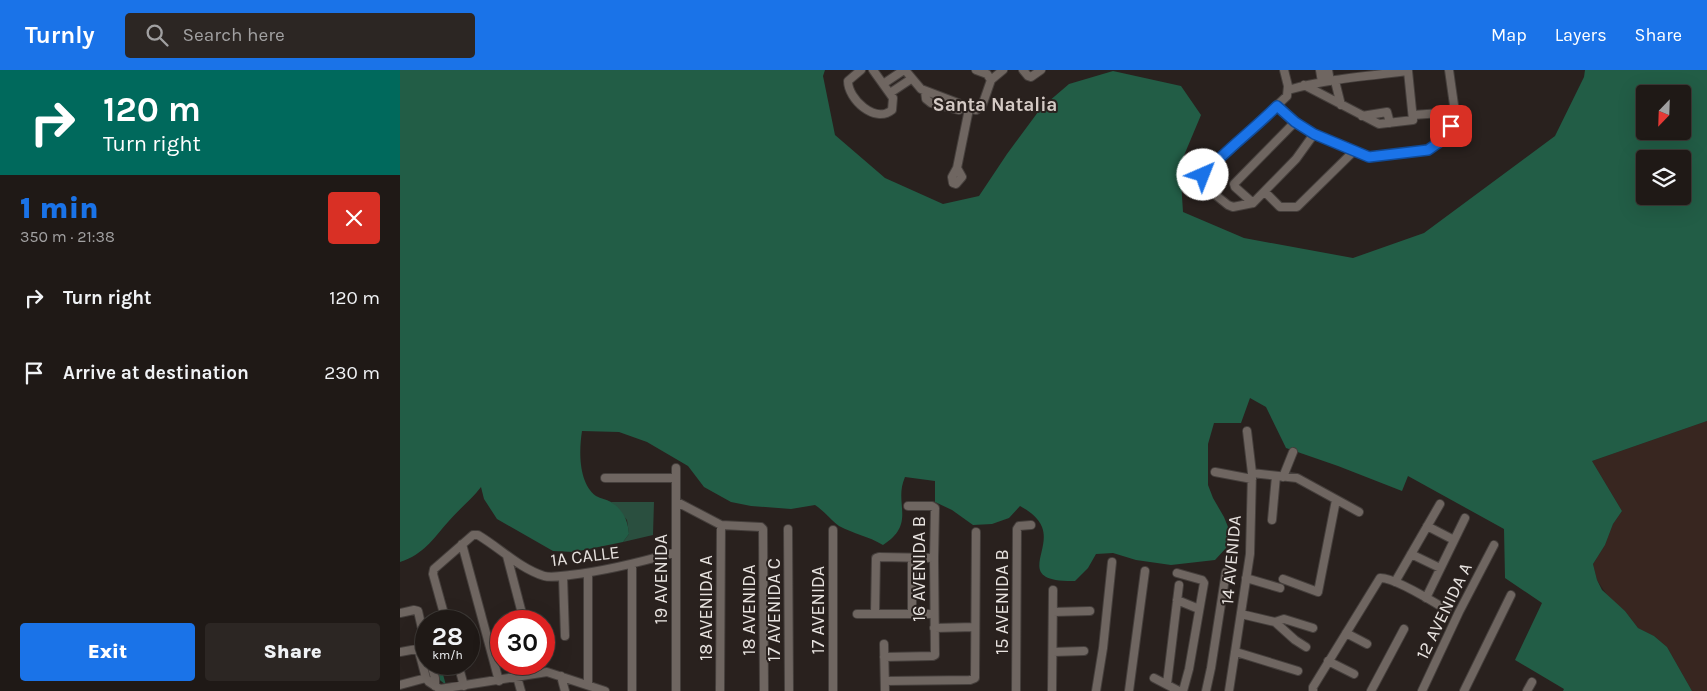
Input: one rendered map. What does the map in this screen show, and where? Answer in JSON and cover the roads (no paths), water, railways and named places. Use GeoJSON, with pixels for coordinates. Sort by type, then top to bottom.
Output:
{"type":"FeatureCollection","features":[{"type":"Feature","properties":{"kind":"street"},"geometry":{"type":"LineString","coordinates":[[861,70],[850,78],[848,82],[852,92],[864,108],[878,115],[890,112],[894,102],[890,93],[873,70]]}},
{"type":"Feature","properties":{"kind":"street"},"geometry":{"type":"LineString","coordinates":[[883,84],[905,70],[921,89],[925,91],[926,99],[931,103],[959,110],[966,107],[976,110],[980,109],[992,80],[1003,70]]}},
{"type":"Feature","properties":{"kind":"street"},"geometry":{"type":"LineString","coordinates":[[976,70],[987,74],[992,80]]}},
{"type":"Feature","properties":{"kind":"street"},"geometry":{"type":"LineString","coordinates":[[1023,70],[1031,77],[1042,70]]}},
{"type":"Feature","properties":{"kind":"street"},"geometry":{"type":"LineString","coordinates":[[1284,70],[1288,90],[1287,96],[1214,163],[1203,175],[1203,185],[1214,195],[1233,207],[1253,203],[1296,159],[1314,134]]}},
{"type":"Feature","properties":{"kind":"street"},"geometry":{"type":"LineString","coordinates":[[1320,70],[1329,81],[1341,105]]}},
{"type":"Feature","properties":{"kind":"street"},"geometry":{"type":"LineString","coordinates":[[1328,70],[1329,81]]}},
{"type":"Feature","properties":{"kind":"street"},"geometry":{"type":"LineString","coordinates":[[1288,90],[1304,85],[1383,72],[1408,70],[1413,120],[1379,124],[1304,85]]}},
{"type":"Feature","properties":{"kind":"street"},"geometry":{"type":"LineString","coordinates":[[1277,106],[1295,122],[1314,134],[1369,157],[1428,150],[1438,143],[1451,126],[1455,112],[1448,70]]}},
{"type":"Feature","properties":{"kind":"street"},"geometry":{"type":"LineString","coordinates":[[890,93],[911,78]]}},
{"type":"Feature","properties":{"kind":"street"},"geometry":{"type":"LineString","coordinates":[[957,168],[966,107]]}},
{"type":"Feature","properties":{"kind":"street"},"geometry":{"type":"LineString","coordinates":[[1362,116],[1387,112],[1390,124]]}},
{"type":"Feature","properties":{"kind":"street"},"geometry":{"type":"LineString","coordinates":[[1413,115],[1455,112]]}},
{"type":"Feature","properties":{"kind":"street"},"geometry":{"type":"LineString","coordinates":[[1439,114],[1451,126]]}},
{"type":"Feature","properties":{"kind":"street"},"geometry":{"type":"LineString","coordinates":[[1253,203],[1234,184],[1295,122]]}},
{"type":"Feature","properties":{"kind":"street"},"geometry":{"type":"LineString","coordinates":[[1265,192],[1280,207],[1297,207],[1354,151]]}},
{"type":"Feature","properties":{"kind":"street","name":"14 AVENIDA"},"geometry":{"type":"LineString","coordinates":[[1229,691],[1250,554],[1252,476],[1248,431]]}},
{"type":"Feature","properties":{"kind":"street"},"geometry":{"type":"LineString","coordinates":[[1272,520],[1280,477],[1293,452]]}},
{"type":"Feature","properties":{"kind":"street","name":"19 AVENIDA"},"geometry":{"type":"LineString","coordinates":[[676,468],[676,691]]}},
{"type":"Feature","properties":{"kind":"street"},"geometry":{"type":"LineString","coordinates":[[1216,472],[1297,478],[1358,512]]}},
{"type":"Feature","properties":{"kind":"street"},"geometry":{"type":"LineString","coordinates":[[605,478],[676,478]]}},
{"type":"Feature","properties":{"kind":"street"},"geometry":{"type":"LineString","coordinates":[[1283,579],[1318,592],[1336,500]]}},
{"type":"Feature","properties":{"kind":"street"},"geometry":{"type":"LineString","coordinates":[[677,502],[721,525]]}},
{"type":"Feature","properties":{"kind":"street"},"geometry":{"type":"LineString","coordinates":[[1395,582],[1440,504]]}},
{"type":"Feature","properties":{"kind":"street","name":"16 AVENIDA B"},"geometry":{"type":"LineString","coordinates":[[884,656],[935,655],[935,508],[932,506],[908,506]]}},
{"type":"Feature","properties":{"kind":"street"},"geometry":{"type":"LineString","coordinates":[[1426,598],[1465,518]]}},
{"type":"Feature","properties":{"kind":"street","name":"18 AVENIDA"},"geometry":{"type":"LineString","coordinates":[[721,525],[761,527],[763,529],[764,691]]}},
{"type":"Feature","properties":{"kind":"street","name":"18 AVENIDA A"},"geometry":{"type":"LineString","coordinates":[[720,691],[721,525]]}},
{"type":"Feature","properties":{"kind":"street","name":"15 AVENIDA B"},"geometry":{"type":"LineString","coordinates":[[1016,691],[1017,529],[1019,526],[1031,525]]}},
{"type":"Feature","properties":{"kind":"street"},"geometry":{"type":"LineString","coordinates":[[1427,526],[1454,540]]}},
{"type":"Feature","properties":{"kind":"street","name":"17 AVENIDA C"},"geometry":{"type":"LineString","coordinates":[[788,529],[789,691]]}},
{"type":"Feature","properties":{"kind":"street","name":"17 AVENIDA"},"geometry":{"type":"LineString","coordinates":[[833,530],[833,691]]}},
{"type":"Feature","properties":{"kind":"street"},"geometry":{"type":"LineString","coordinates":[[885,681],[970,680],[975,678],[976,532]]}},
{"type":"Feature","properties":{"kind":"street","name":"1A CALLE"},"geometry":{"type":"LineString","coordinates":[[443,610],[433,574],[434,569],[473,535],[478,536],[506,556],[543,575],[588,574],[632,565],[676,552]]}},
{"type":"Feature","properties":{"kind":"street"},"geometry":{"type":"LineString","coordinates":[[462,544],[499,681]]}},
{"type":"Feature","properties":{"kind":"street","name":"12 AVENIDA A"},"geometry":{"type":"LineString","coordinates":[[1422,691],[1459,612],[1494,545]]}},
{"type":"Feature","properties":{"kind":"street"},"geometry":{"type":"LineString","coordinates":[[1411,554],[1440,568]]}},
{"type":"Feature","properties":{"kind":"street"},"geometry":{"type":"LineString","coordinates":[[506,556],[521,610]]}},
{"type":"Feature","properties":{"kind":"street"},"geometry":{"type":"LineString","coordinates":[[875,614],[875,559],[879,557],[934,558]]}},
{"type":"Feature","properties":{"kind":"street"},"geometry":{"type":"LineString","coordinates":[[912,558],[912,614]]}},
{"type":"Feature","properties":{"kind":"street"},"geometry":{"type":"LineString","coordinates":[[1096,691],[1103,648],[1112,562]]}},
{"type":"Feature","properties":{"kind":"street"},"geometry":{"type":"LineString","coordinates":[[632,565],[632,691]]}},
{"type":"Feature","properties":{"kind":"street"},"geometry":{"type":"LineString","coordinates":[[1129,691],[1145,572]]}},
{"type":"Feature","properties":{"kind":"street"},"geometry":{"type":"LineString","coordinates":[[1206,691],[1212,668],[1226,572]]}},
{"type":"Feature","properties":{"kind":"street"},"geometry":{"type":"LineString","coordinates":[[1177,573],[1202,580],[1203,588],[1189,669],[1183,691]]}},
{"type":"Feature","properties":{"kind":"street"},"geometry":{"type":"LineString","coordinates":[[588,574],[588,685]]}},
{"type":"Feature","properties":{"kind":"street"},"geometry":{"type":"LineString","coordinates":[[563,576],[564,636]]}},
{"type":"Feature","properties":{"kind":"street"},"geometry":{"type":"LineString","coordinates":[[1313,691],[1313,687],[1328,661],[1380,578],[1383,577],[1395,582],[1447,610]]}},
{"type":"Feature","properties":{"kind":"street"},"geometry":{"type":"LineString","coordinates":[[1246,578],[1280,588]]}},
{"type":"Feature","properties":{"kind":"street"},"geometry":{"type":"LineString","coordinates":[[1167,684],[1179,585]]}},
{"type":"Feature","properties":{"kind":"street"},"geometry":{"type":"LineString","coordinates":[[1052,691],[1053,590]]}},
{"type":"Feature","properties":{"kind":"street"},"geometry":{"type":"LineString","coordinates":[[1464,691],[1511,595]]}},
{"type":"Feature","properties":{"kind":"street"},"geometry":{"type":"LineString","coordinates":[[1177,600],[1199,609]]}},
{"type":"Feature","properties":{"kind":"street"},"geometry":{"type":"LineString","coordinates":[[400,613],[415,610]]}},
{"type":"Feature","properties":{"kind":"street"},"geometry":{"type":"LineString","coordinates":[[1053,612],[1090,611]]}},
{"type":"Feature","properties":{"kind":"street"},"geometry":{"type":"LineString","coordinates":[[857,614],[934,614]]}},
{"type":"Feature","properties":{"kind":"street"},"geometry":{"type":"LineString","coordinates":[[1241,614],[1275,622],[1295,640],[1306,646]]}},
{"type":"Feature","properties":{"kind":"street"},"geometry":{"type":"LineString","coordinates":[[1275,622],[1284,619],[1313,628]]}},
{"type":"Feature","properties":{"kind":"street"},"geometry":{"type":"LineString","coordinates":[[934,628],[976,628]]}},
{"type":"Feature","properties":{"kind":"street"},"geometry":{"type":"LineString","coordinates":[[1371,691],[1404,629]]}},
{"type":"Feature","properties":{"kind":"street"},"geometry":{"type":"LineString","coordinates":[[1346,633],[1367,644]]}},
{"type":"Feature","properties":{"kind":"street"},"geometry":{"type":"LineString","coordinates":[[884,644],[885,691]]}},
{"type":"Feature","properties":{"kind":"street"},"geometry":{"type":"LineString","coordinates":[[400,652],[415,649]]}},
{"type":"Feature","properties":{"kind":"street"},"geometry":{"type":"LineString","coordinates":[[1053,652],[1084,651]]}},
{"type":"Feature","properties":{"kind":"street"},"geometry":{"type":"LineString","coordinates":[[1236,652],[1298,671]]}},
{"type":"Feature","properties":{"kind":"street"},"geometry":{"type":"LineString","coordinates":[[1328,661],[1354,674]]}},
{"type":"Feature","properties":{"kind":"street"},"geometry":{"type":"LineString","coordinates":[[555,674],[605,691]]}},
{"type":"Feature","properties":{"kind":"street"},"geometry":{"type":"LineString","coordinates":[[426,675],[429,682],[439,689],[464,686],[474,688],[522,675]]}},
{"type":"Feature","properties":{"kind":"street"},"geometry":{"type":"LineString","coordinates":[[434,675],[439,689]]}},
{"type":"Feature","properties":{"kind":"street"},"geometry":{"type":"LineString","coordinates":[[461,675],[464,686]]}},
{"type":"Feature","properties":{"kind":"street"},"geometry":{"type":"LineString","coordinates":[[561,676],[565,691]]}},
{"type":"Feature","properties":{"kind":"street"},"geometry":{"type":"LineString","coordinates":[[517,677],[521,691]]}},
{"type":"Feature","properties":{"kind":"street"},"geometry":{"type":"LineString","coordinates":[[400,685],[426,678]]}},
{"type":"Feature","properties":{"kind":"street"},"geometry":{"type":"LineString","coordinates":[[1154,678],[1179,691]]}},
{"type":"Feature","properties":{"kind":"street"},"geometry":{"type":"LineString","coordinates":[[1527,691],[1532,682]]}},
{"type":"Feature","properties":{"kind":"district","name":"Santa Natalia"},"geometry":{"type":"Point","coordinates":[995,105]}}]}
